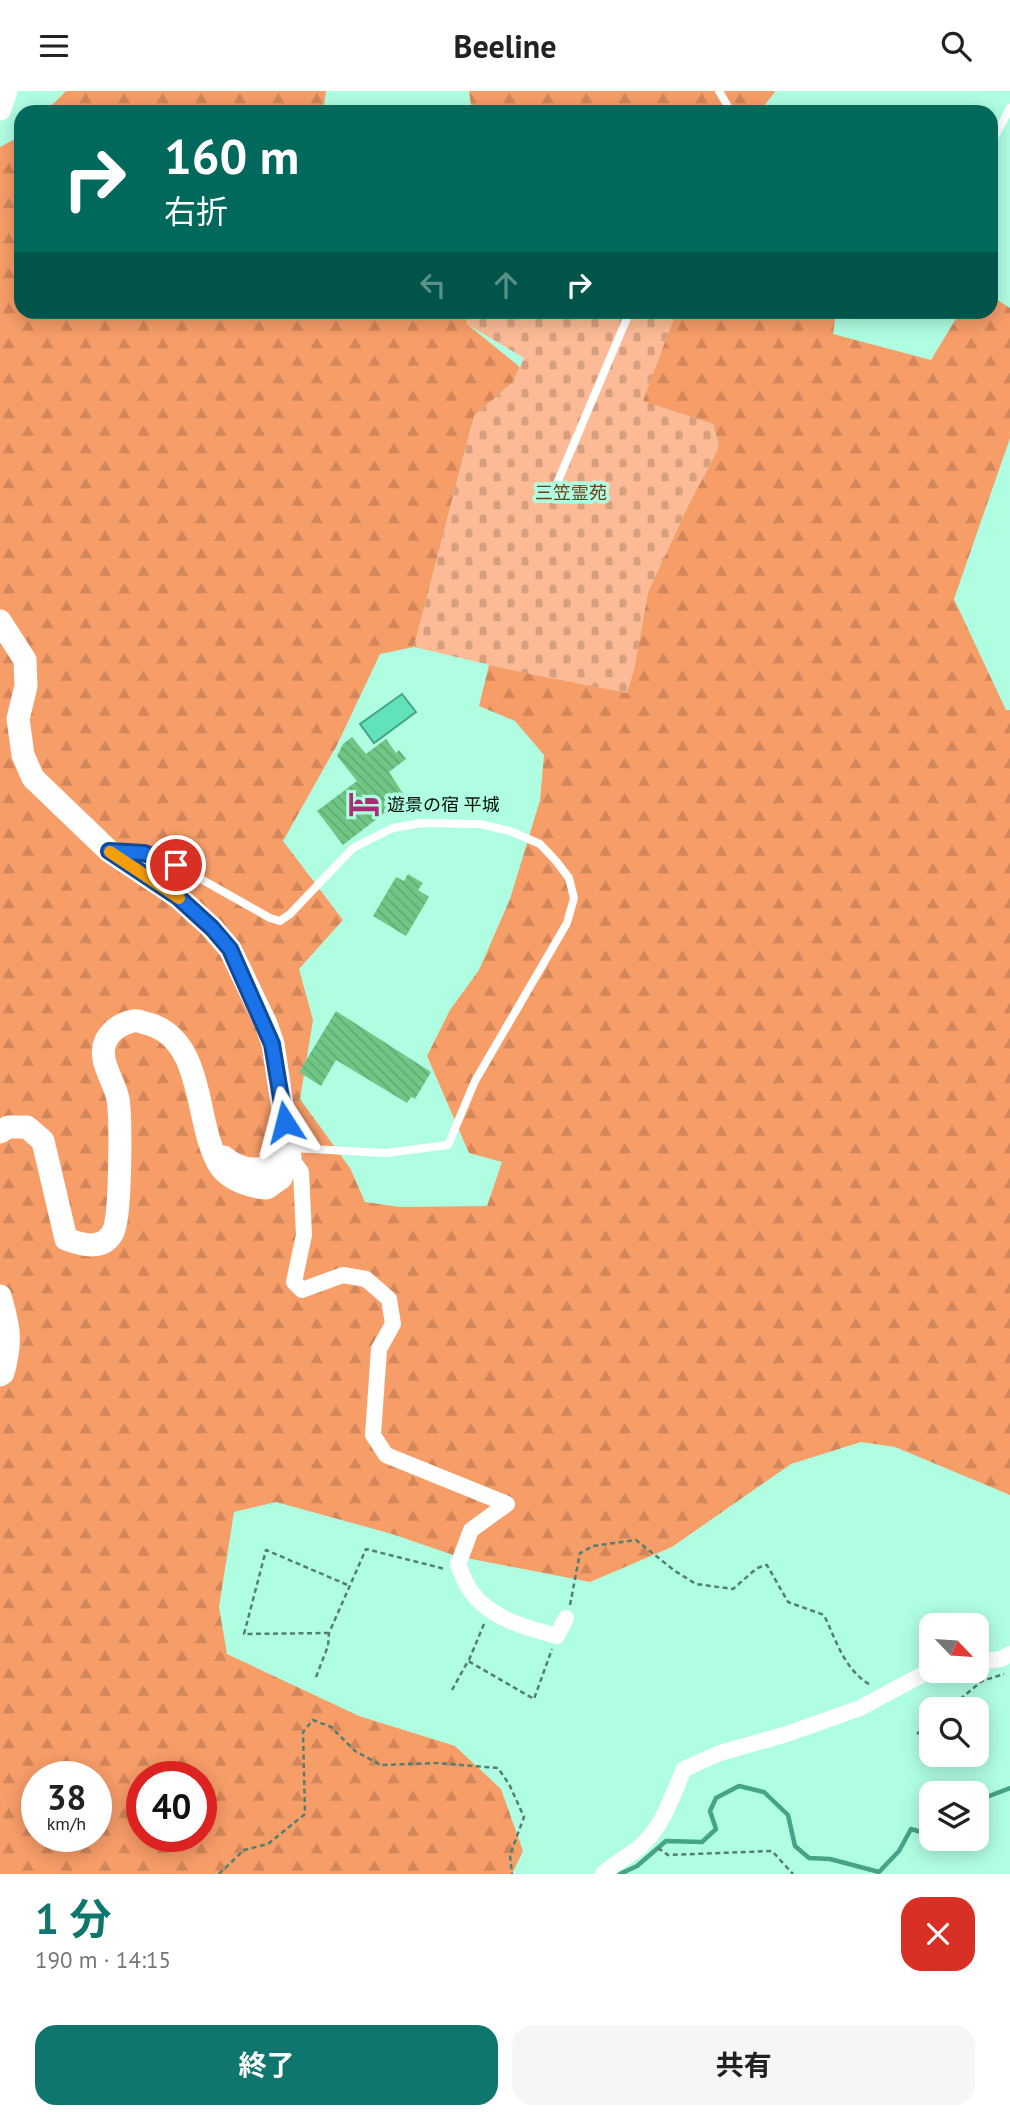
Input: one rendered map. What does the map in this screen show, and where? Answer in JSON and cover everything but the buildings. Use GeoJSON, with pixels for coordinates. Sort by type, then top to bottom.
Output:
{"type":"FeatureCollection","features":[{"type":"Feature","properties":{"kind":"street"},"geometry":{"type":"LineString","coordinates":[[0,109],[6,91]]}},
{"type":"Feature","properties":{"kind":"street"},"geometry":{"type":"LineString","coordinates":[[0,621],[25,660],[26,686],[18,719],[23,755],[33,778],[109,851],[178,897],[212,928],[230,949],[272,1044],[289,1153],[301,1171],[304,1235],[294,1282],[302,1290],[343,1275],[366,1279],[390,1299],[393,1324],[379,1349],[373,1435],[386,1455],[507,1504],[471,1530],[458,1565],[471,1591],[490,1611],[527,1628],[557,1636],[566,1618]]}},
{"type":"Feature","properties":{"kind":"street"},"geometry":{"type":"LineString","coordinates":[[0,1132],[8,1127],[27,1127],[43,1141],[66,1239],[82,1245],[99,1245],[113,1233],[118,1211],[118,1099],[104,1060],[104,1044],[116,1028],[136,1021],[158,1027],[177,1042],[195,1081],[211,1145],[227,1161],[254,1169],[274,1166],[289,1153]]}},
{"type":"Feature","properties":{"kind":"street"},"geometry":{"type":"LineString","coordinates":[[0,1296],[8,1324],[9,1351],[3,1373],[0,1375]]}},
{"type":"Feature","properties":{"kind":"street"},"geometry":{"type":"LineString","coordinates":[[989,1660],[1001,1659],[1010,1654]]}},
{"type":"Feature","properties":{"kind":"street"},"geometry":{"type":"LineString","coordinates":[[603,1874],[614,1863],[640,1848],[659,1826],[684,1769],[720,1753],[787,1734],[860,1708],[919,1677]]}},
{"type":"Feature","properties":{"kind":"lane"},"geometry":{"type":"LineString","coordinates":[[998,131],[1010,108]]}},
{"type":"Feature","properties":{"kind":"lane"},"geometry":{"type":"LineString","coordinates":[[558,481],[627,319]]}},
{"type":"Feature","properties":{"kind":"lane"},"geometry":{"type":"LineString","coordinates":[[109,851],[144,853],[176,865],[270,918],[281,921],[353,848],[393,828],[421,823],[481,824],[510,831],[540,844],[569,878],[574,898],[566,923],[475,1081],[448,1145],[386,1153],[289,1153]]}},
{"type":"Feature","properties":{"kind":"path"},"geometry":{"type":"LineString","coordinates":[[566,1618],[575,1590],[580,1553],[593,1546],[636,1540],[696,1584],[733,1589],[758,1568],[767,1565],[788,1602],[824,1615],[841,1656],[860,1679],[887,1695]]}},
{"type":"Feature","properties":{"kind":"path"},"geometry":{"type":"LineString","coordinates":[[316,1677],[328,1646],[329,1633],[366,1549],[445,1569],[458,1565]]}},
{"type":"Feature","properties":{"kind":"path"},"geometry":{"type":"LineString","coordinates":[[329,1633],[244,1634],[266,1550],[350,1585]]}},
{"type":"Feature","properties":{"kind":"path"},"geometry":{"type":"LineString","coordinates":[[452,1690],[490,1611]]}},
{"type":"Feature","properties":{"kind":"path"},"geometry":{"type":"LineString","coordinates":[[468,1661],[534,1699],[557,1636]]}},
{"type":"Feature","properties":{"kind":"path"},"geometry":{"type":"LineString","coordinates":[[963,1697],[982,1681],[1010,1672]]}},
{"type":"Feature","properties":{"kind":"path"},"geometry":{"type":"LineString","coordinates":[[219,1874],[244,1850],[268,1844],[305,1814],[303,1732],[313,1720],[331,1727],[355,1751],[381,1765],[437,1763],[498,1767],[524,1817],[510,1855],[512,1874]]}},
{"type":"Feature","properties":{"kind":"path"},"geometry":{"type":"LineString","coordinates":[[666,1853],[772,1851],[793,1874]]}},
{"type":"Feature","properties":{"kind":"green space"},"geometry":{"type":"Polygon","coordinates":[[[66,91],[326,91],[324,105],[52,105],[66,91]]]}},
{"type":"Feature","properties":{"kind":"green space"},"geometry":{"type":"Polygon","coordinates":[[[469,91],[775,92],[765,105],[471,105],[469,91]]]}},
{"type":"Feature","properties":{"kind":"green space"},"geometry":{"type":"Polygon","coordinates":[[[14,140],[14,319],[466,319],[467,324],[520,367],[512,383],[474,416],[414,647],[380,654],[337,745],[283,841],[343,920],[299,969],[313,1020],[300,1099],[350,1168],[365,1202],[400,1207],[487,1206],[502,1162],[469,1153],[427,1056],[450,1010],[479,970],[510,899],[540,800],[544,755],[515,721],[479,706],[489,665],[627,692],[634,669],[648,592],[719,447],[713,424],[642,402],[673,319],[835,319],[833,334],[931,360],[956,319],[998,319],[998,300],[1010,308],[1010,438],[954,599],[1006,710],[1010,710],[1010,1495],[895,1447],[861,1442],[791,1464],[672,1547],[590,1582],[456,1556],[392,1534],[276,1502],[234,1512],[219,1607],[227,1654],[359,1716],[455,1746],[501,1789],[523,1851],[512,1874],[0,1874],[0,147],[14,140]]]}},
{"type":"Feature","properties":{"kind":"green space","name":"三笠霊苑"},"geometry":{"type":"Polygon","coordinates":[[[466,319],[673,319],[643,401],[713,424],[719,447],[648,592],[634,670],[627,693],[524,673],[414,647],[474,416],[512,383],[524,358],[467,324],[466,319]]]}},
{"type":"Feature","properties":{"kind":"shaded area"},"geometry":{"type":"Polygon","coordinates":[[[402,694],[416,712],[374,743],[360,724],[402,694]]]}},
{"type":"Feature","properties":{"kind":"waterway"},"geometry":{"type":"LineString","coordinates":[[620,1874],[637,1866],[666,1841],[702,1842],[716,1829],[710,1811],[716,1798],[739,1786],[764,1792],[788,1815],[795,1846],[809,1858],[830,1859],[879,1872],[899,1851],[911,1829],[919,1831]]}},
{"type":"Feature","properties":{"kind":"waterway"},"geometry":{"type":"LineString","coordinates":[[989,1796],[1010,1788]]}},
{"type":"Feature","properties":{"kind":"slow traffic"},"geometry":{"type":"LineString","coordinates":[[110,852],[179,898]]}},
{"type":"Feature","properties":{"kind":"place","name":"遊景の宿 平城"},"geometry":{"type":"Point","coordinates":[364,804]}},
{"type":"Feature","properties":{"kind":"route"},"geometry":{"type":"LineString","coordinates":[[176,865],[144,853],[109,851],[178,897],[212,928],[230,949],[272,1044],[285,1122]]}}]}
